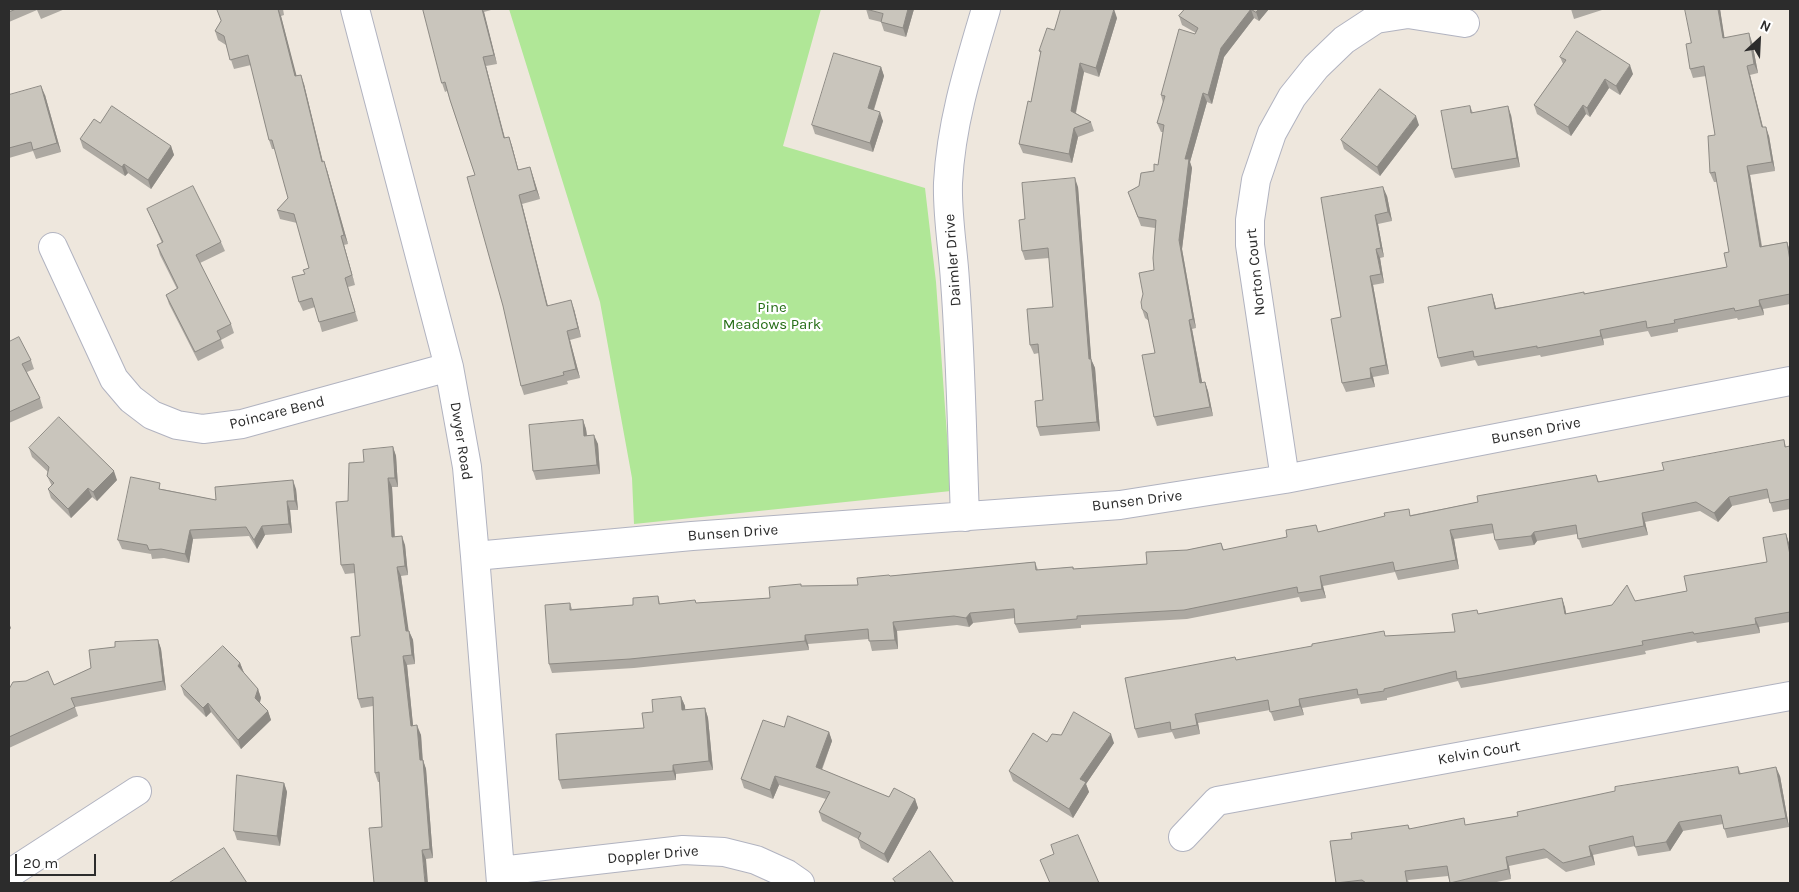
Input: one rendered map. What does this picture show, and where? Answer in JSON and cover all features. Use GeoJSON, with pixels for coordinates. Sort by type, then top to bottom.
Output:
{"type":"FeatureCollection","features":[{"type":"Feature","properties":{"kind":"street","name":"Dwyer Road"},"geometry":{"type":"LineString","coordinates":[[356,9],[449,367],[466,467],[501,877]]}},
{"type":"Feature","properties":{"kind":"street","name":"Daimler Drive"},"geometry":{"type":"LineString","coordinates":[[965,517],[955,280],[949,226],[948,183],[954,128],[966,76],[986,9]]}},
{"type":"Feature","properties":{"kind":"street","name":"Norton Court"},"geometry":{"type":"LineString","coordinates":[[1285,479],[1250,245],[1250,220],[1256,180],[1272,133],[1292,97],[1316,67],[1344,40],[1376,19],[1408,14],[1465,23]]}},
{"type":"Feature","properties":{"kind":"street","name":"Poincare Bend"},"geometry":{"type":"LineString","coordinates":[[53,247],[114,379],[131,399],[145,410],[152,415],[177,425],[203,428],[242,424],[449,367]]}},
{"type":"Feature","properties":{"kind":"street","name":"Bunsen Drive"},"geometry":{"type":"LineString","coordinates":[[475,556],[692,536],[1120,505],[1285,479],[1790,381]]}},
{"type":"Feature","properties":{"kind":"street","name":"Kelvin Court"},"geometry":{"type":"LineString","coordinates":[[1183,837],[1218,800],[1790,696]]}},
{"type":"Feature","properties":{"kind":"street"},"geometry":{"type":"LineString","coordinates":[[9,874],[137,791]]}},
{"type":"Feature","properties":{"kind":"street","name":"Doppler Drive"},"geometry":{"type":"LineString","coordinates":[[501,877],[683,850],[724,852],[756,860],[787,874],[800,883]]}},
{"type":"Feature","properties":{"kind":"green space","name":"Pine Meadows Park"},"geometry":{"type":"Polygon","coordinates":[[[509,9],[821,9],[783,146],[925,188],[936,282],[951,491],[634,524],[632,478],[600,302],[509,9]]]}},
{"type":"Feature","properties":{"kind":"building"},"geometry":{"type":"Polygon","coordinates":[[[217,9],[278,9],[295,76],[301,75],[322,162],[324,161],[344,235],[341,236],[352,275],[345,278],[355,312],[319,322],[312,298],[299,302],[292,277],[305,274],[303,270],[309,268],[294,214],[277,210],[288,198],[272,140],[269,140],[248,55],[230,60],[224,36],[215,31],[221,21],[217,9]]]}},
{"type":"Feature","properties":{"kind":"building"},"geometry":{"type":"Polygon","coordinates":[[[423,9],[482,9],[494,55],[483,57],[504,138],[509,137],[518,170],[530,167],[536,190],[519,195],[547,306],[571,300],[578,328],[567,331],[576,369],[563,372],[564,375],[521,386],[503,306],[467,177],[475,175],[445,82],[442,83],[423,9]]]}},
{"type":"Feature","properties":{"kind":"building"},"geometry":{"type":"Polygon","coordinates":[[[866,9],[908,9],[903,28],[881,22],[883,14],[866,9]]]}},
{"type":"Feature","properties":{"kind":"building"},"geometry":{"type":"Polygon","coordinates":[[[1061,9],[1114,9],[1096,68],[1080,63],[1071,111],[1091,122],[1074,128],[1069,154],[1019,144],[1028,101],[1031,102],[1041,51],[1039,51],[1047,28],[1054,30],[1061,9]]]}},
{"type":"Feature","properties":{"kind":"building"},"geometry":{"type":"Polygon","coordinates":[[[1185,9],[1251,9],[1221,48],[1208,95],[1203,93],[1185,159],[1189,159],[1179,240],[1193,319],[1189,320],[1200,383],[1205,382],[1210,407],[1154,417],[1142,355],[1155,353],[1147,313],[1142,309],[1143,294],[1139,273],[1154,270],[1156,220],[1138,217],[1128,192],[1139,186],[1141,173],[1154,171],[1154,164],[1158,165],[1164,125],[1157,123],[1165,96],[1161,95],[1179,29],[1195,34],[1198,28],[1179,16],[1185,9]]]}},
{"type":"Feature","properties":{"kind":"building"},"geometry":{"type":"Polygon","coordinates":[[[1685,9],[1718,9],[1723,38],[1749,33],[1754,64],[1747,66],[1762,127],[1766,127],[1772,162],[1747,166],[1760,247],[1787,242],[1790,261],[1790,294],[1759,300],[1760,306],[1735,311],[1734,308],[1674,320],[1675,323],[1647,328],[1646,321],[1600,330],[1601,336],[1537,348],[1537,346],[1474,357],[1473,351],[1438,358],[1428,307],[1492,294],[1495,309],[1727,267],[1724,253],[1729,252],[1715,172],[1710,173],[1708,136],[1715,135],[1704,66],[1690,69],[1686,44],[1691,43],[1685,9]]]}},
{"type":"Feature","properties":{"kind":"building"},"geometry":{"type":"Polygon","coordinates":[[[1577,31],[1630,65],[1616,86],[1605,79],[1587,108],[1583,105],[1568,127],[1534,105],[1566,60],[1560,57],[1577,31]]]}},
{"type":"Feature","properties":{"kind":"building"},"geometry":{"type":"Polygon","coordinates":[[[834,53],[881,67],[868,108],[880,112],[870,143],[812,125],[834,53]]]}},
{"type":"Feature","properties":{"kind":"building"},"geometry":{"type":"Polygon","coordinates":[[[41,86],[57,143],[33,150],[31,142],[9,148],[9,95],[41,86]]]}},
{"type":"Feature","properties":{"kind":"building"},"geometry":{"type":"Polygon","coordinates":[[[1380,89],[1416,116],[1377,167],[1341,140],[1380,89]]]}},
{"type":"Feature","properties":{"kind":"building"},"geometry":{"type":"Polygon","coordinates":[[[112,106],[171,146],[148,180],[124,164],[122,167],[80,139],[94,119],[100,123],[112,106]]]}},
{"type":"Feature","properties":{"kind":"building"},"geometry":{"type":"Polygon","coordinates":[[[1470,106],[1471,113],[1508,106],[1517,158],[1452,169],[1441,111],[1470,106]]]}},
{"type":"Feature","properties":{"kind":"building"},"geometry":{"type":"Polygon","coordinates":[[[1075,178],[1089,359],[1091,359],[1097,422],[1037,427],[1035,401],[1043,400],[1038,344],[1030,345],[1027,309],[1053,307],[1048,248],[1022,251],[1019,220],[1025,219],[1022,183],[1075,178]]]}},
{"type":"Feature","properties":{"kind":"building"},"geometry":{"type":"Polygon","coordinates":[[[193,186],[221,242],[196,255],[231,324],[217,331],[221,339],[195,352],[166,295],[178,288],[157,245],[163,242],[147,209],[193,186]]]}},
{"type":"Feature","properties":{"kind":"building"},"geometry":{"type":"Polygon","coordinates":[[[1383,187],[1388,212],[1375,215],[1381,248],[1376,249],[1381,274],[1370,276],[1386,365],[1370,368],[1371,378],[1342,383],[1331,319],[1341,317],[1321,198],[1383,187]]]}},
{"type":"Feature","properties":{"kind":"building"},"geometry":{"type":"Polygon","coordinates":[[[19,337],[31,360],[22,364],[40,398],[9,412],[9,342],[19,337]]]}},
{"type":"Feature","properties":{"kind":"building"},"geometry":{"type":"Polygon","coordinates":[[[59,417],[114,471],[93,492],[88,488],[68,509],[48,489],[54,483],[47,476],[49,467],[29,448],[59,417]]]}},
{"type":"Feature","properties":{"kind":"building"},"geometry":{"type":"Polygon","coordinates":[[[583,420],[584,436],[594,435],[597,465],[533,471],[529,425],[583,420]]]}},
{"type":"Feature","properties":{"kind":"building"},"geometry":{"type":"Polygon","coordinates":[[[1784,440],[1785,447],[1790,446],[1790,499],[1770,503],[1767,489],[1729,497],[1714,513],[1696,502],[1642,513],[1644,526],[1578,539],[1576,525],[1534,532],[1531,536],[1495,540],[1492,524],[1450,530],[1456,560],[1395,571],[1393,562],[1320,576],[1322,589],[1298,593],[1297,587],[1184,610],[1077,616],[1077,619],[1015,624],[1014,609],[970,613],[966,618],[954,616],[893,622],[895,640],[869,641],[868,629],[805,635],[805,641],[630,659],[549,664],[545,605],[570,603],[570,610],[633,605],[633,598],[658,596],[659,604],[695,600],[696,603],[770,598],[769,587],[801,584],[801,586],[858,585],[857,578],[1035,562],[1036,570],[1147,564],[1146,552],[1187,550],[1221,543],[1223,550],[1287,537],[1286,530],[1316,525],[1318,532],[1385,516],[1384,513],[1409,509],[1410,516],[1478,502],[1477,496],[1596,475],[1598,482],[1664,470],[1662,463],[1784,440]]]}},
{"type":"Feature","properties":{"kind":"building"},"geometry":{"type":"Polygon","coordinates":[[[393,447],[395,478],[388,478],[392,537],[402,536],[405,566],[397,567],[406,631],[409,631],[412,655],[403,656],[411,726],[417,725],[420,760],[423,760],[430,849],[422,850],[425,883],[374,883],[369,828],[382,827],[379,772],[375,773],[373,697],[358,699],[351,637],[360,636],[354,564],[341,565],[336,502],[348,501],[349,463],[364,462],[363,450],[393,447]]]}},
{"type":"Feature","properties":{"kind":"building"},"geometry":{"type":"Polygon","coordinates":[[[131,477],[160,483],[159,489],[216,500],[215,487],[293,480],[295,501],[287,501],[289,524],[262,526],[254,540],[246,527],[190,530],[185,554],[161,549],[149,550],[147,545],[118,540],[131,477]]]}},
{"type":"Feature","properties":{"kind":"building"},"geometry":{"type":"Polygon","coordinates":[[[1786,534],[1790,555],[1790,612],[1755,618],[1756,624],[1642,641],[1643,645],[1457,679],[1456,671],[1384,689],[1384,691],[1358,695],[1357,689],[1299,699],[1300,706],[1270,712],[1268,700],[1195,714],[1197,725],[1171,730],[1170,722],[1135,729],[1125,678],[1235,657],[1236,660],[1384,631],[1385,636],[1455,632],[1452,614],[1477,610],[1478,614],[1562,598],[1565,614],[1612,605],[1627,585],[1635,601],[1687,591],[1684,576],[1767,562],[1763,538],[1786,534]]]}},
{"type":"Feature","properties":{"kind":"building"},"geometry":{"type":"Polygon","coordinates":[[[158,640],[163,681],[71,698],[75,707],[9,737],[9,689],[13,682],[26,681],[48,671],[54,685],[91,668],[89,650],[115,647],[115,642],[158,640]]]}},
{"type":"Feature","properties":{"kind":"building"},"geometry":{"type":"Polygon","coordinates":[[[223,646],[240,663],[238,666],[258,689],[255,698],[268,711],[238,740],[208,703],[203,708],[181,686],[223,646]]]}},
{"type":"Feature","properties":{"kind":"building"},"geometry":{"type":"Polygon","coordinates":[[[681,697],[682,710],[705,708],[709,761],[673,765],[673,771],[559,780],[556,734],[644,728],[642,713],[653,712],[652,700],[681,697]]]}},
{"type":"Feature","properties":{"kind":"building"},"geometry":{"type":"Polygon","coordinates":[[[1074,712],[1111,734],[1080,779],[1086,782],[1069,809],[1009,771],[1033,733],[1047,742],[1052,734],[1061,735],[1074,712]]]}},
{"type":"Feature","properties":{"kind":"building"},"geometry":{"type":"Polygon","coordinates":[[[788,716],[829,732],[816,767],[889,797],[894,788],[915,799],[884,854],[858,839],[861,833],[819,812],[830,792],[775,776],[770,790],[741,779],[763,720],[784,727],[788,716]]]}},
{"type":"Feature","properties":{"kind":"building"},"geometry":{"type":"Polygon","coordinates":[[[1738,767],[1739,774],[1776,767],[1786,818],[1724,829],[1721,815],[1679,822],[1666,842],[1635,847],[1633,836],[1589,846],[1591,856],[1563,863],[1544,849],[1506,857],[1508,869],[1450,883],[1447,866],[1405,871],[1407,883],[1366,883],[1362,880],[1336,883],[1330,841],[1352,839],[1351,833],[1408,825],[1409,829],[1464,818],[1465,825],[1518,816],[1517,812],[1615,791],[1615,787],[1738,767]]]}},
{"type":"Feature","properties":{"kind":"building"},"geometry":{"type":"Polygon","coordinates":[[[237,775],[284,783],[277,836],[234,831],[237,775]]]}},
{"type":"Feature","properties":{"kind":"building"},"geometry":{"type":"Polygon","coordinates":[[[1078,835],[1099,883],[1050,883],[1040,860],[1054,854],[1051,845],[1078,835]]]}},
{"type":"Feature","properties":{"kind":"building"},"geometry":{"type":"Polygon","coordinates":[[[224,848],[247,883],[169,883],[224,848]]]}},
{"type":"Feature","properties":{"kind":"building"},"geometry":{"type":"Polygon","coordinates":[[[930,851],[954,883],[896,883],[893,879],[930,851]]]}}]}
